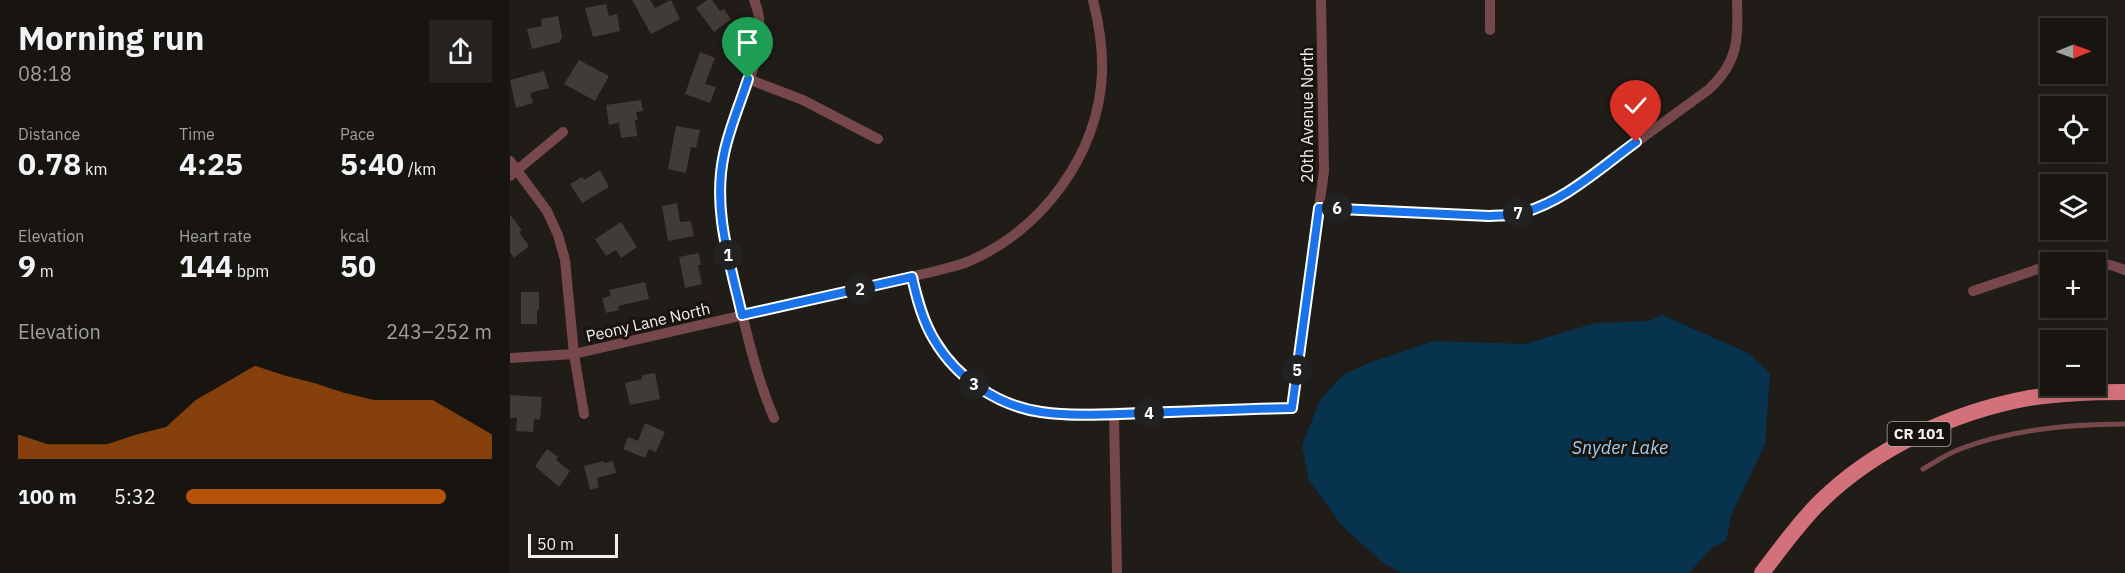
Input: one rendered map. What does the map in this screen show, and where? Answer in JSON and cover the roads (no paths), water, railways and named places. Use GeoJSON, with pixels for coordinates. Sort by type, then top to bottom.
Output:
{"type":"FeatureCollection","features":[{"type":"Feature","properties":{"kind":"main road","name":"CR 101"},"geometry":{"type":"LineString","coordinates":[[1762,573],[1820,502],[1850,476],[1882,454],[1913,438],[1958,417],[1991,406],[2030,398],[2077,393],[2125,392]]}},
{"type":"Feature","properties":{"kind":"street"},"geometry":{"type":"LineString","coordinates":[[754,0],[760,21],[760,39],[724,155],[720,181],[720,207],[723,233],[742,315],[764,393],[774,418]]}},
{"type":"Feature","properties":{"kind":"street","name":"Peony Lane North"},"geometry":{"type":"LineString","coordinates":[[510,358],[574,354],[912,277],[967,262],[996,247],[1046,206],[1066,180],[1082,152],[1100,89],[1102,58],[1099,25],[1093,0]]}},
{"type":"Feature","properties":{"kind":"street","name":"20th Avenue North"},"geometry":{"type":"LineString","coordinates":[[1114,414],[1292,408],[1324,171],[1321,0]]}},
{"type":"Feature","properties":{"kind":"street"},"geometry":{"type":"LineString","coordinates":[[1490,0],[1490,30]]}},
{"type":"Feature","properties":{"kind":"street"},"geometry":{"type":"LineString","coordinates":[[1319,208],[1489,216],[1516,214],[1541,206],[1565,194],[1720,79],[1736,50],[1737,0]]}},
{"type":"Feature","properties":{"kind":"street"},"geometry":{"type":"LineString","coordinates":[[748,79],[802,100],[878,139]]}},
{"type":"Feature","properties":{"kind":"street"},"geometry":{"type":"LineString","coordinates":[[563,132],[512,169],[547,211],[566,260],[574,354],[584,414]]}},
{"type":"Feature","properties":{"kind":"street"},"geometry":{"type":"LineString","coordinates":[[2106,264],[2125,270]]}},
{"type":"Feature","properties":{"kind":"street"},"geometry":{"type":"LineString","coordinates":[[1973,291],[2040,268]]}},
{"type":"Feature","properties":{"kind":"street"},"geometry":{"type":"LineString","coordinates":[[912,277],[923,317],[934,341],[969,381],[1014,406],[1067,414],[1114,414],[1117,573]]}},
{"type":"Feature","properties":{"kind":"lane"},"geometry":{"type":"LineString","coordinates":[[1923,469],[1960,449],[2020,432],[2092,424],[2125,424]]}},
{"type":"Feature","properties":{"kind":"water","name":"Snyder Lake"},"geometry":{"type":"Polygon","coordinates":[[[1662,315],[1748,353],[1770,374],[1765,444],[1731,516],[1726,541],[1713,547],[1689,573],[1401,573],[1382,562],[1342,526],[1309,480],[1302,445],[1320,400],[1343,375],[1366,364],[1434,341],[1525,344],[1595,323],[1649,321],[1662,315]]]}}]}
